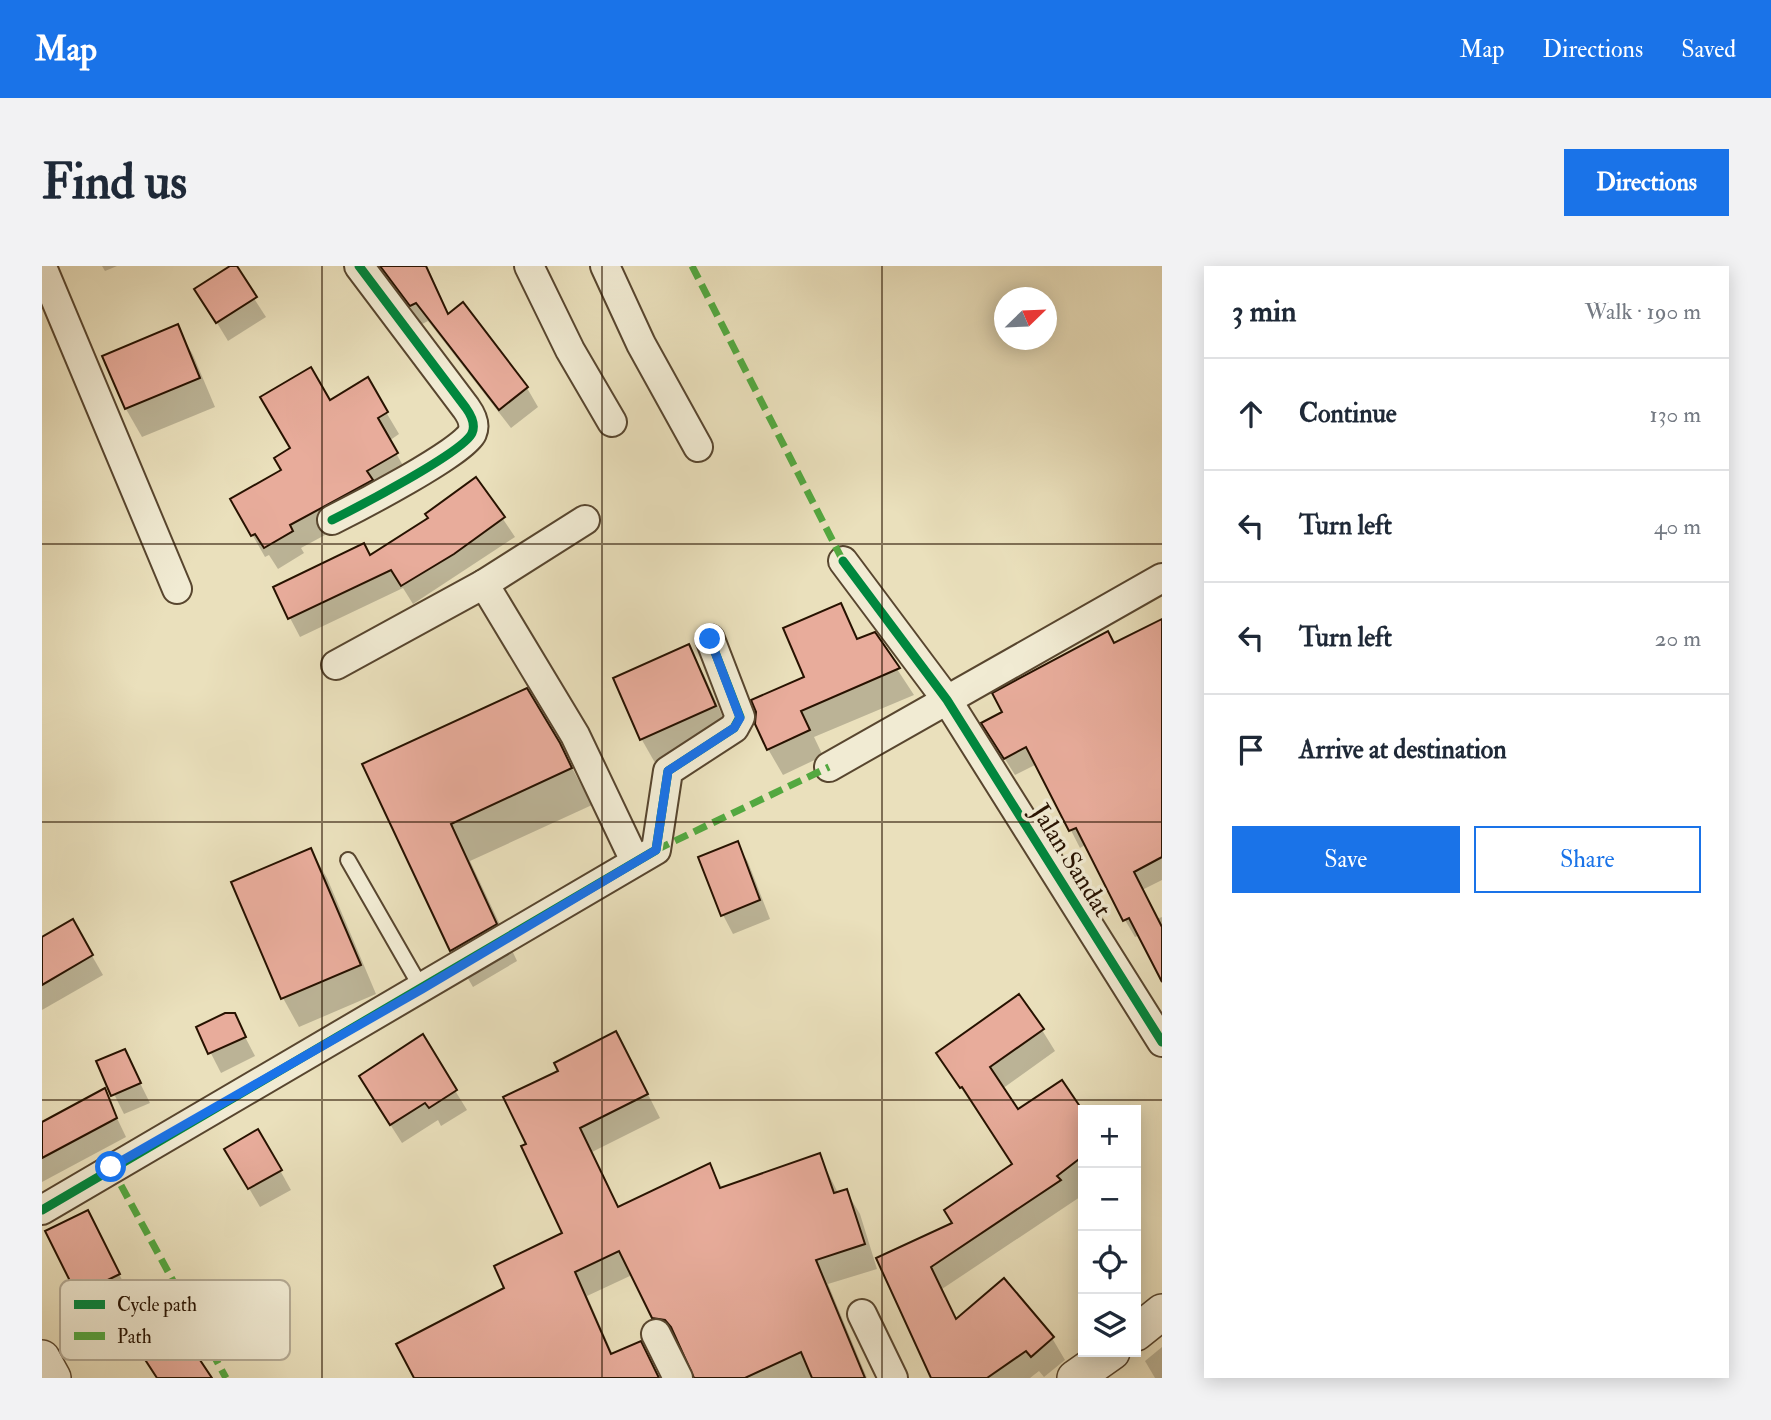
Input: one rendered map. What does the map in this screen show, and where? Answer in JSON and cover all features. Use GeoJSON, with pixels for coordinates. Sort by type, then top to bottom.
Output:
{"type":"FeatureCollection","features":[{"type":"Feature","properties":{"kind":"street"},"geometry":{"type":"LineString","coordinates":[[332,520],[400,485],[460,445],[472,435],[473,429],[472,417],[466,408],[359,266]]}},
{"type":"Feature","properties":{"kind":"street"},"geometry":{"type":"LineString","coordinates":[[529,266],[570,351],[612,422]]}},
{"type":"Feature","properties":{"kind":"street"},"geometry":{"type":"LineString","coordinates":[[604,266],[640,344],[698,447]]}},
{"type":"Feature","properties":{"kind":"street"},"geometry":{"type":"LineString","coordinates":[[42,267],[177,589]]}},
{"type":"Feature","properties":{"kind":"street"},"geometry":{"type":"LineString","coordinates":[[336,665],[484,584],[585,520]]}},
{"type":"Feature","properties":{"kind":"street","name":"Jalan Sandat"},"geometry":{"type":"LineString","coordinates":[[843,561],[947,700],[1162,1042]]}},
{"type":"Feature","properties":{"kind":"street"},"geometry":{"type":"LineString","coordinates":[[484,584],[575,736],[635,861]]}},
{"type":"Feature","properties":{"kind":"street"},"geometry":{"type":"LineString","coordinates":[[829,767],[1159,586]]}},
{"type":"Feature","properties":{"kind":"street"},"geometry":{"type":"LineString","coordinates":[[42,1210],[656,850],[668,771],[734,728],[740,718],[710,639]]}},
{"type":"Feature","properties":{"kind":"street"},"geometry":{"type":"LineString","coordinates":[[1141,1329],[1162,1312]]}},
{"type":"Feature","properties":{"kind":"street"},"geometry":{"type":"LineString","coordinates":[[862,1314],[893,1378]]}},
{"type":"Feature","properties":{"kind":"street"},"geometry":{"type":"LineString","coordinates":[[656,1334],[678,1378]]}},
{"type":"Feature","properties":{"kind":"street"},"geometry":{"type":"LineString","coordinates":[[1075,1378],[1105,1357]]}},
{"type":"Feature","properties":{"kind":"street"},"geometry":{"type":"LineString","coordinates":[[42,1358],[53,1378]]}},
{"type":"Feature","properties":{"kind":"lane"},"geometry":{"type":"LineString","coordinates":[[348,860],[422,989]]}},
{"type":"Feature","properties":{"kind":"building"},"geometry":{"type":"Polygon","coordinates":[[[230,266],[237,266],[257,297],[216,323],[194,289],[230,266]]]}},
{"type":"Feature","properties":{"kind":"building"},"geometry":{"type":"Polygon","coordinates":[[[380,266],[426,266],[448,314],[463,302],[528,387],[499,410],[416,303],[410,306],[380,266]]]}},
{"type":"Feature","properties":{"kind":"building"},"geometry":{"type":"Polygon","coordinates":[[[178,324],[200,378],[125,409],[102,356],[178,324]]]}},
{"type":"Feature","properties":{"kind":"building"},"geometry":{"type":"Polygon","coordinates":[[[311,367],[330,400],[368,377],[388,412],[378,418],[398,453],[367,471],[373,480],[290,525],[293,531],[264,548],[255,534],[251,536],[230,499],[281,470],[274,458],[290,448],[260,397],[311,367]]]}},
{"type":"Feature","properties":{"kind":"building"},"geometry":{"type":"Polygon","coordinates":[[[476,477],[505,517],[454,554],[401,586],[391,570],[288,619],[273,587],[364,543],[370,555],[428,518],[425,514],[476,477]]]}},
{"type":"Feature","properties":{"kind":"building"},"geometry":{"type":"Polygon","coordinates":[[[841,603],[857,639],[875,632],[900,668],[801,711],[810,730],[767,750],[755,724],[756,712],[751,700],[804,677],[783,628],[841,603]]]}},
{"type":"Feature","properties":{"kind":"building"},"geometry":{"type":"Polygon","coordinates":[[[1162,619],[1162,857],[1134,872],[1162,927],[1162,982],[1129,918],[1123,921],[1076,828],[1069,831],[1026,747],[1004,759],[981,723],[1002,712],[992,693],[1108,631],[1114,643],[1162,619]]]}},
{"type":"Feature","properties":{"kind":"building"},"geometry":{"type":"Polygon","coordinates":[[[689,644],[716,706],[640,740],[613,678],[689,644]]]}},
{"type":"Feature","properties":{"kind":"building"},"geometry":{"type":"Polygon","coordinates":[[[527,688],[572,768],[451,824],[497,924],[450,951],[362,764],[527,688]]]}},
{"type":"Feature","properties":{"kind":"building"},"geometry":{"type":"Polygon","coordinates":[[[738,841],[760,900],[721,916],[698,857],[738,841]]]}},
{"type":"Feature","properties":{"kind":"building"},"geometry":{"type":"Polygon","coordinates":[[[311,848],[361,965],[281,999],[231,882],[311,848]]]}},
{"type":"Feature","properties":{"kind":"building"},"geometry":{"type":"Polygon","coordinates":[[[73,919],[93,955],[42,985],[42,937],[73,919]]]}},
{"type":"Feature","properties":{"kind":"building"},"geometry":{"type":"Polygon","coordinates":[[[1019,994],[1044,1029],[990,1067],[1018,1109],[1062,1080],[1079,1105],[1078,1160],[1057,1176],[1061,1180],[931,1267],[956,1319],[1004,1278],[1054,1337],[1031,1357],[1026,1351],[987,1378],[931,1378],[876,1258],[952,1223],[944,1210],[1012,1164],[962,1087],[960,1088],[936,1053],[1019,994]]]}},
{"type":"Feature","properties":{"kind":"building"},"geometry":{"type":"Polygon","coordinates":[[[225,1013],[235,1013],[246,1037],[208,1054],[196,1027],[225,1013]]]}},
{"type":"Feature","properties":{"kind":"building"},"geometry":{"type":"Polygon","coordinates":[[[616,1031],[648,1094],[580,1128],[618,1207],[710,1163],[720,1188],[820,1153],[834,1193],[847,1189],[865,1244],[816,1260],[865,1378],[812,1378],[801,1352],[745,1378],[694,1378],[671,1327],[665,1320],[652,1318],[619,1251],[575,1272],[611,1354],[641,1341],[659,1378],[414,1378],[396,1344],[504,1288],[494,1266],[562,1233],[521,1146],[526,1144],[503,1097],[558,1071],[554,1063],[616,1031]]]}},
{"type":"Feature","properties":{"kind":"building"},"geometry":{"type":"Polygon","coordinates":[[[423,1034],[457,1090],[429,1108],[425,1103],[390,1125],[359,1076],[423,1034]]]}},
{"type":"Feature","properties":{"kind":"building"},"geometry":{"type":"Polygon","coordinates":[[[125,1049],[141,1083],[111,1096],[96,1061],[125,1049]]]}},
{"type":"Feature","properties":{"kind":"building"},"geometry":{"type":"Polygon","coordinates":[[[105,1088],[117,1118],[42,1158],[42,1122],[105,1088]]]}},
{"type":"Feature","properties":{"kind":"building"},"geometry":{"type":"Polygon","coordinates":[[[258,1129],[282,1170],[248,1189],[224,1149],[258,1129]]]}},
{"type":"Feature","properties":{"kind":"building"},"geometry":{"type":"Polygon","coordinates":[[[88,1210],[120,1274],[108,1280],[70,1280],[45,1231],[88,1210]]]}},
{"type":"Feature","properties":{"kind":"building"},"geometry":{"type":"Polygon","coordinates":[[[145,1360],[200,1360],[212,1378],[157,1378],[145,1360]]]}},
{"type":"Feature","properties":{"kind":"marked path"},"geometry":{"type":"LineString","coordinates":[[692,266],[843,561]]}},
{"type":"Feature","properties":{"kind":"marked path"},"geometry":{"type":"LineString","coordinates":[[656,850],[829,767]]}},
{"type":"Feature","properties":{"kind":"marked path"},"geometry":{"type":"LineString","coordinates":[[111,1167],[173,1280]]}},
{"type":"Feature","properties":{"kind":"marked path"},"geometry":{"type":"LineString","coordinates":[[216,1360],[226,1378]]}},
{"type":"Feature","properties":{"kind":"cycle path"},"geometry":{"type":"LineString","coordinates":[[332,520],[450,453],[465,442],[472,433],[473,426],[466,408],[359,266]]}},
{"type":"Feature","properties":{"kind":"cycle path"},"geometry":{"type":"LineString","coordinates":[[843,561],[947,700],[1162,1042]]}},
{"type":"Feature","properties":{"kind":"cycle path"},"geometry":{"type":"LineString","coordinates":[[42,1210],[656,850],[668,771],[734,728],[740,717],[710,639]]}},
{"type":"Feature","properties":{"kind":"route"},"geometry":{"type":"LineString","coordinates":[[111,1167],[422,989],[656,850],[668,771],[734,728],[740,718],[710,639]]}}]}
